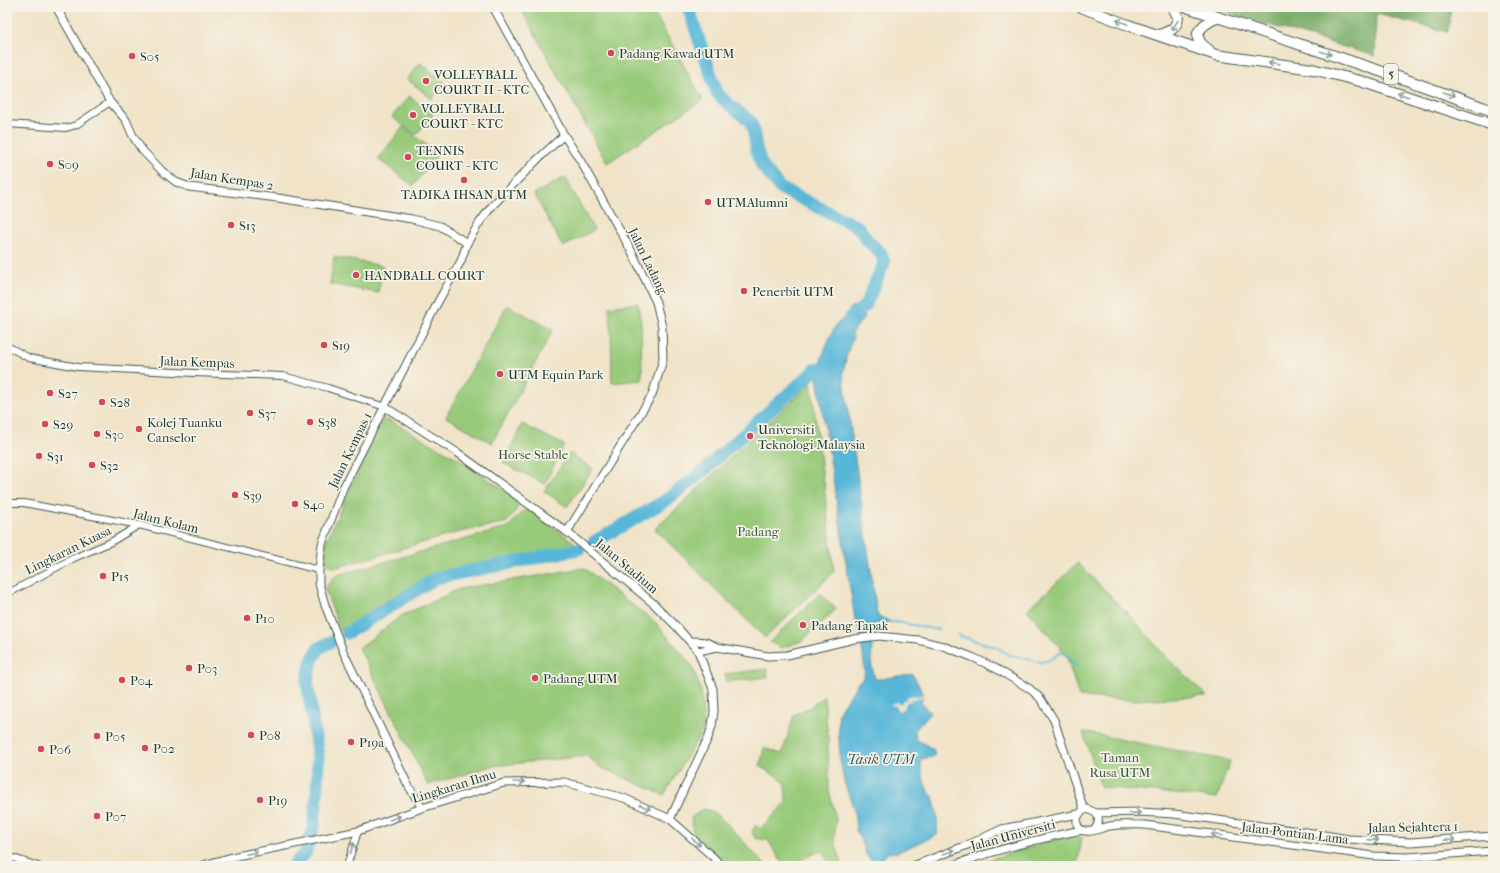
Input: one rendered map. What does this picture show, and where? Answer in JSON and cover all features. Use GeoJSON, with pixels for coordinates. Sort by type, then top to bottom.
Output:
{"type":"FeatureCollection","features":[{"type":"Feature","properties":{"kind":"highway","name":"5"},"geometry":{"type":"LineString","coordinates":[[1082,7],[1216,55],[1312,69],[1360,81],[1493,125]]}},
{"type":"Feature","properties":{"kind":"highway"},"geometry":{"type":"LineString","coordinates":[[1159,35],[1172,30],[1176,26],[1178,17],[1173,7]]}},
{"type":"Feature","properties":{"kind":"highway","name":"5"},"geometry":{"type":"LineString","coordinates":[[1188,7],[1401,78],[1493,111]]}},
{"type":"Feature","properties":{"kind":"highway"},"geometry":{"type":"LineString","coordinates":[[1216,55],[1204,47],[1199,41],[1198,36],[1202,25],[1218,17]]}},
{"type":"Feature","properties":{"kind":"street","name":"Jalan Kempas 2"},"geometry":{"type":"LineString","coordinates":[[56,7],[110,102],[126,120],[133,136],[150,160],[162,172],[176,182],[189,187],[278,198],[412,219],[440,226],[467,243]]}},
{"type":"Feature","properties":{"kind":"street","name":"Jalan Ladang"},"geometry":{"type":"LineString","coordinates":[[492,7],[632,252],[656,302],[662,327],[663,360],[652,395],[567,532]]}},
{"type":"Feature","properties":{"kind":"street"},"geometry":{"type":"LineString","coordinates":[[7,124],[66,128],[76,125],[110,102]]}},
{"type":"Feature","properties":{"kind":"street","name":"Jalan Kempas 1"},"geometry":{"type":"LineString","coordinates":[[422,808],[408,785],[343,651],[325,606],[320,584],[319,570],[322,544],[344,488],[439,300],[461,261],[467,243],[492,206],[564,135]]}},
{"type":"Feature","properties":{"kind":"street","name":"Jalan Kempas"},"geometry":{"type":"LineString","coordinates":[[7,346],[28,358],[78,367],[283,376],[328,388],[385,407]]}},
{"type":"Feature","properties":{"kind":"street","name":"Jalan Stadium"},"geometry":{"type":"LineString","coordinates":[[385,407],[458,453],[567,532],[654,604],[698,650],[713,689],[714,701],[712,726],[708,738],[670,819]]}},
{"type":"Feature","properties":{"kind":"street","name":"Jalan Kolam"},"geometry":{"type":"LineString","coordinates":[[7,503],[24,503],[139,525],[319,570]]}},
{"type":"Feature","properties":{"kind":"street","name":"Lingkaran Kuasa"},"geometry":{"type":"LineString","coordinates":[[7,594],[74,558],[111,542],[139,525]]}},
{"type":"Feature","properties":{"kind":"street"},"geometry":{"type":"LineString","coordinates":[[698,650],[717,647],[768,656],[787,655],[854,639],[879,636],[918,640],[942,646],[972,657],[1030,689],[1040,698],[1054,720],[1081,812],[1077,824],[1082,830],[1088,832],[1095,829],[1099,820],[1096,813],[1090,810],[1081,812]]}},
{"type":"Feature","properties":{"kind":"street"},"geometry":{"type":"LineString","coordinates":[[690,641],[702,641],[717,647]]}},
{"type":"Feature","properties":{"kind":"street","name":"Lingkaran Ilmu"},"geometry":{"type":"LineString","coordinates":[[200,866],[232,857],[358,831],[422,808],[504,782],[564,782],[624,798],[670,819],[721,866]]}},
{"type":"Feature","properties":{"kind":"street","name":"Jalan Universiti"},"geometry":{"type":"LineString","coordinates":[[912,866],[970,844],[1002,829],[1081,812]]}},
{"type":"Feature","properties":{"kind":"street","name":"Jalan Sejahtera 1"},"geometry":{"type":"LineString","coordinates":[[1096,813],[1140,812],[1174,814],[1306,832],[1348,840],[1411,842],[1470,839],[1493,836]]}},
{"type":"Feature","properties":{"kind":"street","name":"Jalan Pontian Lama"},"geometry":{"type":"LineString","coordinates":[[1095,829],[1124,824],[1145,825],[1374,856],[1408,857],[1493,851]]}},
{"type":"Feature","properties":{"kind":"street","name":"Jalan Universiti"},"geometry":{"type":"LineString","coordinates":[[951,866],[978,856],[1030,841],[1082,830]]}},
{"type":"Feature","properties":{"kind":"street"},"geometry":{"type":"LineString","coordinates":[[347,866],[358,831]]}},
{"type":"Feature","properties":{"kind":"street"},"geometry":{"type":"LineString","coordinates":[[1304,846],[1306,832]]}},
{"type":"Feature","properties":{"kind":"street"},"geometry":{"type":"LineString","coordinates":[[1344,852],[1348,840]]}},
{"type":"Feature","properties":{"kind":"street"},"geometry":{"type":"LineString","coordinates":[[7,856],[38,866]]}},
{"type":"Feature","properties":{"kind":"green space","name":"Padang Kawad UTM"},"geometry":{"type":"Polygon","coordinates":[[[520,7],[651,7],[703,100],[607,163],[520,7]]]}},
{"type":"Feature","properties":{"kind":"green space"},"geometry":{"type":"Polygon","coordinates":[[[1214,7],[1451,7],[1448,32],[1376,14],[1375,56],[1252,20],[1214,7]]]}},
{"type":"Feature","properties":{"kind":"green space","name":"VOLLEYBALL COURT II - KTC"},"geometry":{"type":"Polygon","coordinates":[[[420,63],[445,82],[432,99],[407,79],[420,63]]]}},
{"type":"Feature","properties":{"kind":"green space","name":"VOLLEYBALL COURT - KTC"},"geometry":{"type":"Polygon","coordinates":[[[409,96],[433,114],[416,135],[392,117],[409,96]]]}},
{"type":"Feature","properties":{"kind":"green space","name":"TENNIS COURT - KTC"},"geometry":{"type":"Polygon","coordinates":[[[403,127],[438,154],[413,186],[378,159],[403,127]]]}},
{"type":"Feature","properties":{"kind":"green space"},"geometry":{"type":"Polygon","coordinates":[[[565,177],[594,230],[563,247],[534,194],[565,177]]]}},
{"type":"Feature","properties":{"kind":"green space","name":"HANDBALL COURT"},"geometry":{"type":"Polygon","coordinates":[[[334,257],[383,266],[378,293],[330,284],[334,257]]]}},
{"type":"Feature","properties":{"kind":"green space","name":"UTM Equin Park"},"geometry":{"type":"Polygon","coordinates":[[[638,303],[641,324],[642,380],[612,383],[611,327],[609,307],[638,303]]]}},
{"type":"Feature","properties":{"kind":"green space","name":"UTM Equin Park"},"geometry":{"type":"Polygon","coordinates":[[[507,305],[553,330],[492,443],[446,417],[507,305]]]}},
{"type":"Feature","properties":{"kind":"green space","name":"Padang"},"geometry":{"type":"Polygon","coordinates":[[[811,383],[823,480],[825,485],[834,572],[765,638],[655,529],[811,383]]]}},
{"type":"Feature","properties":{"kind":"green space"},"geometry":{"type":"Polygon","coordinates":[[[384,419],[391,421],[462,461],[514,497],[517,500],[518,507],[509,520],[507,522],[456,533],[341,566],[333,567],[326,563],[324,553],[327,539],[381,422],[384,419]]]}},
{"type":"Feature","properties":{"kind":"green space","name":"Horse Stable"},"geometry":{"type":"Polygon","coordinates":[[[522,424],[564,445],[545,484],[503,463],[522,424]]]}},
{"type":"Feature","properties":{"kind":"green space"},"geometry":{"type":"Polygon","coordinates":[[[570,453],[593,469],[567,507],[544,491],[570,453]]]}},
{"type":"Feature","properties":{"kind":"green space"},"geometry":{"type":"Polygon","coordinates":[[[527,510],[532,511],[579,546],[433,575],[346,631],[340,630],[325,589],[332,579],[338,575],[506,528],[518,515],[527,510]]]}},
{"type":"Feature","properties":{"kind":"green space"},"geometry":{"type":"Polygon","coordinates":[[[1078,563],[1133,619],[1167,658],[1207,696],[1134,700],[1079,697],[1066,654],[1027,610],[1078,563]]]}},
{"type":"Feature","properties":{"kind":"green space","name":"Padang UTM"},"geometry":{"type":"Polygon","coordinates":[[[584,568],[656,623],[692,666],[701,690],[704,728],[664,795],[600,767],[587,756],[492,766],[428,785],[359,648],[401,616],[459,589],[584,568]]]}},
{"type":"Feature","properties":{"kind":"green space","name":"Padang Tapak"},"geometry":{"type":"Polygon","coordinates":[[[820,593],[836,609],[802,641],[781,648],[770,642],[820,593]]]}},
{"type":"Feature","properties":{"kind":"green space"},"geometry":{"type":"Polygon","coordinates":[[[767,669],[768,677],[726,682],[725,674],[767,669]]]}},
{"type":"Feature","properties":{"kind":"green space"},"geometry":{"type":"Polygon","coordinates":[[[824,696],[828,738],[829,790],[836,819],[834,840],[843,866],[830,866],[822,850],[788,866],[784,866],[768,840],[755,838],[753,835],[753,830],[756,825],[760,829],[786,803],[785,782],[760,766],[764,748],[782,754],[794,715],[810,707],[824,696]]]}},
{"type":"Feature","properties":{"kind":"green space","name":"Taman Rusa UTM"},"geometry":{"type":"Polygon","coordinates":[[[1083,732],[1230,761],[1217,798],[1101,787],[1083,732]]]}},
{"type":"Feature","properties":{"kind":"green space"},"geometry":{"type":"Polygon","coordinates":[[[702,809],[712,811],[727,824],[766,866],[730,866],[722,857],[715,854],[694,836],[691,818],[702,809]]]}},
{"type":"Feature","properties":{"kind":"green space"},"geometry":{"type":"Polygon","coordinates":[[[1076,833],[1082,838],[1077,866],[969,866],[1076,833]]]}},
{"type":"Feature","properties":{"kind":"water","name":"Tasik UTM"},"geometry":{"type":"Polygon","coordinates":[[[852,306],[865,316],[852,333],[853,337],[847,354],[843,373],[877,614],[879,617],[888,620],[888,623],[877,623],[870,625],[867,631],[872,647],[871,663],[875,679],[912,674],[919,685],[923,697],[921,702],[930,713],[915,730],[916,739],[933,749],[935,755],[921,759],[921,763],[925,785],[930,794],[933,796],[936,808],[937,835],[898,852],[887,853],[882,860],[884,866],[873,866],[873,863],[864,852],[864,847],[856,830],[854,809],[844,782],[840,759],[838,722],[839,712],[857,683],[862,680],[865,672],[860,632],[855,620],[817,376],[823,355],[837,323],[840,322],[852,306]]]}},
{"type":"Feature","properties":{"kind":"pier"},"geometry":{"type":"Polygon","coordinates":[[[914,695],[915,697],[923,695],[923,697],[912,700],[912,698],[910,698],[911,701],[906,702],[906,705],[904,706],[905,708],[898,711],[895,705],[892,706],[891,704],[897,702],[898,704],[902,703],[902,701],[907,699],[906,697],[914,695]]]}},
{"type":"Feature","properties":{"kind":"waterway"},"geometry":{"type":"LineString","coordinates":[[688,7],[717,93],[750,121],[757,152],[762,166],[780,188],[858,227],[868,241],[881,253],[884,263],[865,306],[852,316],[847,324]]}},
{"type":"Feature","properties":{"kind":"waterway"},"geometry":{"type":"LineString","coordinates":[[594,542],[665,501],[701,473],[815,370],[831,364],[832,360]]}},
{"type":"Feature","properties":{"kind":"waterway"},"geometry":{"type":"LineString","coordinates":[[347,633],[436,578],[579,549]]}},
{"type":"Feature","properties":{"kind":"waterway"},"geometry":{"type":"LineString","coordinates":[[885,621],[939,630]]}},
{"type":"Feature","properties":{"kind":"waterway"},"geometry":{"type":"LineString","coordinates":[[957,635],[996,647],[1009,655],[1040,662],[1049,660],[1060,653],[1063,653],[1079,668]]}},
{"type":"Feature","properties":{"kind":"waterway"},"geometry":{"type":"LineString","coordinates":[[293,866],[306,852],[314,825],[317,795],[318,757],[307,682],[312,660],[319,648],[330,642]]}},
{"type":"Feature","properties":{"kind":"place","name":"Padang Kawad UTM"},"geometry":{"type":"Point","coordinates":[611,53]}},
{"type":"Feature","properties":{"kind":"place","name":"S05"},"geometry":{"type":"Point","coordinates":[132,56]}},
{"type":"Feature","properties":{"kind":"place","name":"VOLLEYBALL COURT II - KTC"},"geometry":{"type":"Point","coordinates":[426,81]}},
{"type":"Feature","properties":{"kind":"place","name":"VOLLEYBALL COURT - KTC"},"geometry":{"type":"Point","coordinates":[413,115]}},
{"type":"Feature","properties":{"kind":"place","name":"TENNIS COURT - KTC"},"geometry":{"type":"Point","coordinates":[408,157]}},
{"type":"Feature","properties":{"kind":"place","name":"S09"},"geometry":{"type":"Point","coordinates":[50,164]}},
{"type":"Feature","properties":{"kind":"place","name":"TADIKA IHSAN UTM"},"geometry":{"type":"Point","coordinates":[464,180]}},
{"type":"Feature","properties":{"kind":"place","name":"UTMAlumni"},"geometry":{"type":"Point","coordinates":[708,202]}},
{"type":"Feature","properties":{"kind":"place","name":"S13"},"geometry":{"type":"Point","coordinates":[231,225]}},
{"type":"Feature","properties":{"kind":"place","name":"HANDBALL COURT"},"geometry":{"type":"Point","coordinates":[356,275]}},
{"type":"Feature","properties":{"kind":"place","name":"Penerbit UTM"},"geometry":{"type":"Point","coordinates":[744,291]}},
{"type":"Feature","properties":{"kind":"place","name":"S19"},"geometry":{"type":"Point","coordinates":[324,345]}},
{"type":"Feature","properties":{"kind":"place","name":"UTM Equin Park"},"geometry":{"type":"Point","coordinates":[500,374]}},
{"type":"Feature","properties":{"kind":"place","name":"S27"},"geometry":{"type":"Point","coordinates":[50,393]}},
{"type":"Feature","properties":{"kind":"place","name":"S28"},"geometry":{"type":"Point","coordinates":[102,402]}},
{"type":"Feature","properties":{"kind":"place","name":"S37"},"geometry":{"type":"Point","coordinates":[250,413]}},
{"type":"Feature","properties":{"kind":"place","name":"S38"},"geometry":{"type":"Point","coordinates":[310,422]}},
{"type":"Feature","properties":{"kind":"place","name":"S29"},"geometry":{"type":"Point","coordinates":[45,424]}},
{"type":"Feature","properties":{"kind":"place","name":"Kolej Tuanku Canselor"},"geometry":{"type":"Point","coordinates":[139,429]}},
{"type":"Feature","properties":{"kind":"place","name":"S30"},"geometry":{"type":"Point","coordinates":[97,434]}},
{"type":"Feature","properties":{"kind":"place","name":"Universiti Teknologi Malaysia"},"geometry":{"type":"Point","coordinates":[750,436]}},
{"type":"Feature","properties":{"kind":"place","name":"S31"},"geometry":{"type":"Point","coordinates":[39,456]}},
{"type":"Feature","properties":{"kind":"place","name":"S32"},"geometry":{"type":"Point","coordinates":[92,465]}},
{"type":"Feature","properties":{"kind":"place","name":"S39"},"geometry":{"type":"Point","coordinates":[235,495]}},
{"type":"Feature","properties":{"kind":"place","name":"S40"},"geometry":{"type":"Point","coordinates":[295,504]}},
{"type":"Feature","properties":{"kind":"place","name":"P15"},"geometry":{"type":"Point","coordinates":[103,576]}},
{"type":"Feature","properties":{"kind":"place","name":"P10"},"geometry":{"type":"Point","coordinates":[247,618]}},
{"type":"Feature","properties":{"kind":"place","name":"Padang Tapak"},"geometry":{"type":"Point","coordinates":[803,625]}},
{"type":"Feature","properties":{"kind":"place","name":"P03"},"geometry":{"type":"Point","coordinates":[189,668]}},
{"type":"Feature","properties":{"kind":"place","name":"Padang UTM"},"geometry":{"type":"Point","coordinates":[535,678]}},
{"type":"Feature","properties":{"kind":"place","name":"P04"},"geometry":{"type":"Point","coordinates":[122,680]}},
{"type":"Feature","properties":{"kind":"place","name":"P08"},"geometry":{"type":"Point","coordinates":[251,735]}},
{"type":"Feature","properties":{"kind":"place","name":"P05"},"geometry":{"type":"Point","coordinates":[97,736]}},
{"type":"Feature","properties":{"kind":"place","name":"P19a"},"geometry":{"type":"Point","coordinates":[351,742]}},
{"type":"Feature","properties":{"kind":"place","name":"P02"},"geometry":{"type":"Point","coordinates":[145,748]}},
{"type":"Feature","properties":{"kind":"place","name":"P06"},"geometry":{"type":"Point","coordinates":[41,749]}},
{"type":"Feature","properties":{"kind":"place","name":"P19"},"geometry":{"type":"Point","coordinates":[260,800]}},
{"type":"Feature","properties":{"kind":"place","name":"P07"},"geometry":{"type":"Point","coordinates":[97,816]}}]}
